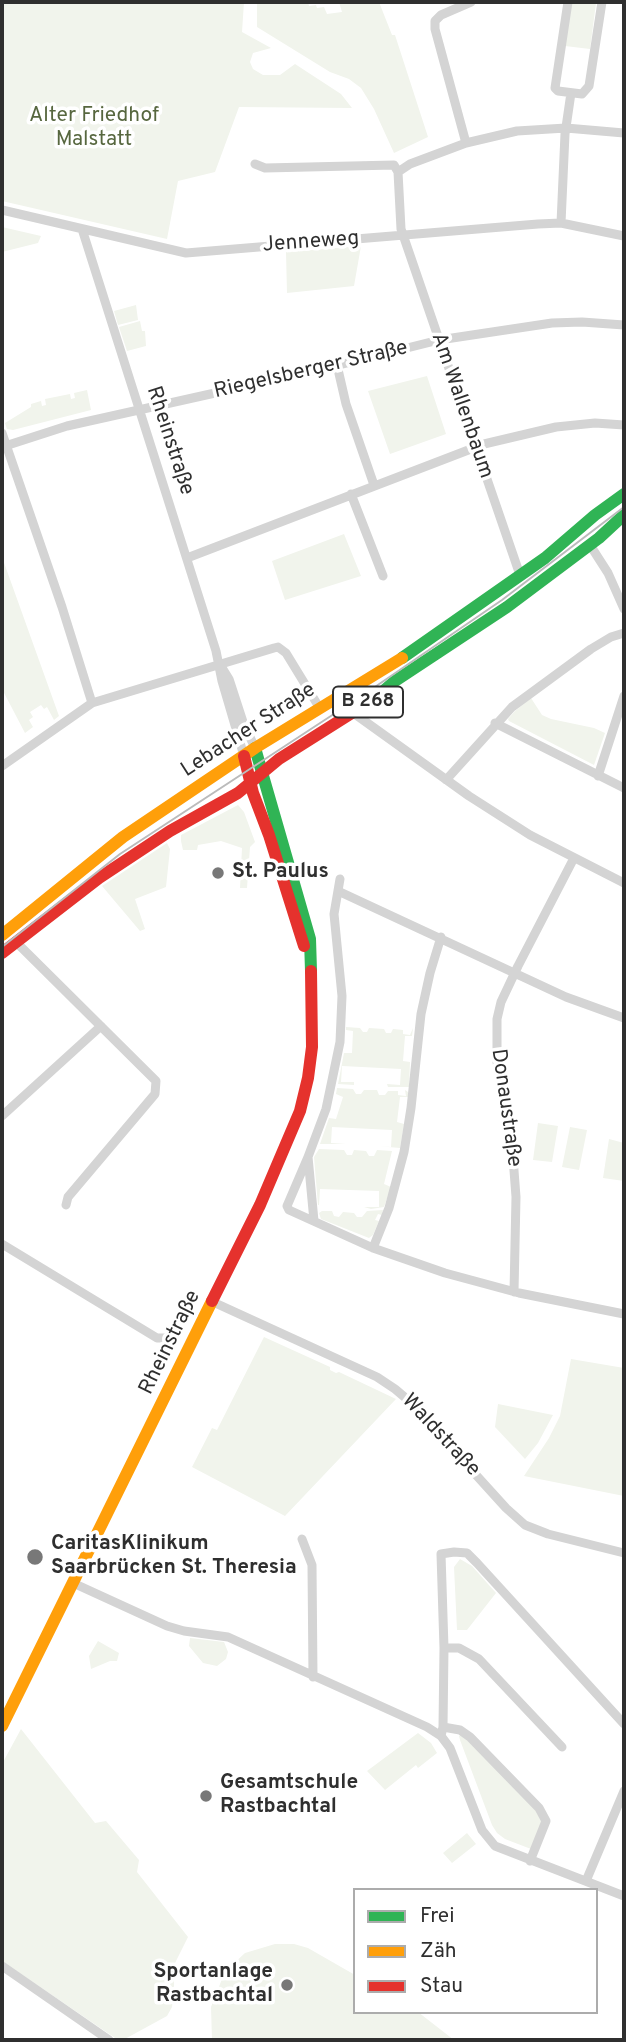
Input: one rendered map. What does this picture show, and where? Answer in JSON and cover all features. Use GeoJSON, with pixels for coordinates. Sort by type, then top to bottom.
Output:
{"type":"FeatureCollection","features":[{"type":"Feature","properties":{"kind":"main road","name":"Lebacher Straße"},"geometry":{"type":"LineString","coordinates":[[2,935],[112,846],[255,748],[414,651],[545,558],[624,494]]}},
{"type":"Feature","properties":{"kind":"main road","name":"Lebacher Straße"},"geometry":{"type":"LineString","coordinates":[[2,953],[99,878],[170,831],[238,793],[261,773],[507,607],[590,545],[624,515]]}},
{"type":"Feature","properties":{"kind":"main road"},"geometry":{"type":"LineString","coordinates":[[333,699],[352,712]]}},
{"type":"Feature","properties":{"kind":"main road","name":"Rheinstraße"},"geometry":{"type":"LineString","coordinates":[[2,1725],[260,1205],[300,1111],[309,1078],[313,1008],[310,939],[255,748]]}},
{"type":"Feature","properties":{"kind":"main road","name":"Rheinstraße"},"geometry":{"type":"LineString","coordinates":[[244,756],[250,782],[309,960]]}},
{"type":"Feature","properties":{"kind":"main road","name":"B 268"},"geometry":{"type":"LineString","coordinates":[[99,878],[120,860],[119,849],[112,846]]}},
{"type":"Feature","properties":{"kind":"street"},"geometry":{"type":"LineString","coordinates":[[466,143],[435,21],[441,15],[471,2]]}},
{"type":"Feature","properties":{"kind":"street"},"geometry":{"type":"LineString","coordinates":[[568,2],[555,88],[558,91],[582,94],[589,86],[602,2]]}},
{"type":"Feature","properties":{"kind":"street"},"geometry":{"type":"LineString","coordinates":[[561,223],[566,128],[572,93]]}},
{"type":"Feature","properties":{"kind":"street"},"geometry":{"type":"LineString","coordinates":[[256,164],[265,168],[394,166],[398,173],[410,164],[466,143],[517,131],[566,128],[624,133]]}},
{"type":"Feature","properties":{"kind":"street","name":"Am Wallenbaum"},"geometry":{"type":"LineString","coordinates":[[398,173],[401,229],[520,575]]}},
{"type":"Feature","properties":{"kind":"street","name":"Jenneweg"},"geometry":{"type":"LineString","coordinates":[[2,210],[186,253],[561,223],[624,236]]}},
{"type":"Feature","properties":{"kind":"street","name":"Rheinstraße"},"geometry":{"type":"LineString","coordinates":[[82,229],[220,664],[222,681],[244,756]]}},
{"type":"Feature","properties":{"kind":"street","name":"Riegelsberger Straße"},"geometry":{"type":"LineString","coordinates":[[4,446],[46,431],[439,340],[552,323],[624,325]]}},
{"type":"Feature","properties":{"kind":"street"},"geometry":{"type":"LineString","coordinates":[[337,365],[346,404],[374,485]]}},
{"type":"Feature","properties":{"kind":"street"},"geometry":{"type":"LineString","coordinates":[[187,558],[474,447],[555,427],[595,423],[624,425]]}},
{"type":"Feature","properties":{"kind":"street"},"geometry":{"type":"LineString","coordinates":[[2,433],[4,446],[92,703]]}},
{"type":"Feature","properties":{"kind":"street"},"geometry":{"type":"LineString","coordinates":[[351,494],[383,576]]}},
{"type":"Feature","properties":{"kind":"street"},"geometry":{"type":"LineString","coordinates":[[590,545],[604,566],[624,609]]}},
{"type":"Feature","properties":{"kind":"street"},"geometry":{"type":"LineString","coordinates":[[446,780],[512,707],[611,637],[624,633]]}},
{"type":"Feature","properties":{"kind":"street"},"geometry":{"type":"LineString","coordinates":[[3,762],[92,703],[278,647],[286,653],[319,707]]}},
{"type":"Feature","properties":{"kind":"street","name":"Rheinstraße"},"geometry":{"type":"LineString","coordinates":[[220,664],[229,679],[255,748]]}},
{"type":"Feature","properties":{"kind":"street"},"geometry":{"type":"LineString","coordinates":[[598,776],[624,696]]}},
{"type":"Feature","properties":{"kind":"street"},"geometry":{"type":"LineString","coordinates":[[352,712],[446,780],[530,835],[624,883]]}},
{"type":"Feature","properties":{"kind":"street"},"geometry":{"type":"LineString","coordinates":[[495,723],[624,788]]}},
{"type":"Feature","properties":{"kind":"street","name":"Donaustraße"},"geometry":{"type":"LineString","coordinates":[[514,1292],[514,1165],[498,1067],[496,1034],[501,1002],[574,858]]}},
{"type":"Feature","properties":{"kind":"street"},"geometry":{"type":"LineString","coordinates":[[340,879],[334,914],[341,996],[340,1042],[326,1109],[287,1206],[289,1210],[373,1248],[445,1273],[514,1292],[624,1314]]}},
{"type":"Feature","properties":{"kind":"street"},"geometry":{"type":"LineString","coordinates":[[338,891],[578,1002],[624,1018]]}},
{"type":"Feature","properties":{"kind":"street"},"geometry":{"type":"LineString","coordinates":[[373,1248],[389,1208],[404,1152],[422,1006],[441,937]]}},
{"type":"Feature","properties":{"kind":"street"},"geometry":{"type":"LineString","coordinates":[[16,942],[156,1081],[157,1089],[68,1197],[66,1205]]}},
{"type":"Feature","properties":{"kind":"street"},"geometry":{"type":"LineString","coordinates":[[2,1116],[101,1026]]}},
{"type":"Feature","properties":{"kind":"street"},"geometry":{"type":"LineString","coordinates":[[308,1157],[314,1221]]}},
{"type":"Feature","properties":{"kind":"street"},"geometry":{"type":"LineString","coordinates":[[2,1244],[157,1338],[168,1338]]}},
{"type":"Feature","properties":{"kind":"street","name":"Waldstraße"},"geometry":{"type":"LineString","coordinates":[[213,1302],[377,1377],[395,1389],[525,1525],[548,1534],[624,1553]]}},
{"type":"Feature","properties":{"kind":"street"},"geometry":{"type":"LineString","coordinates":[[302,1539],[312,1565],[313,1677]]}},
{"type":"Feature","properties":{"kind":"street"},"geometry":{"type":"LineString","coordinates":[[624,1724],[467,1553],[461,1551],[441,1554],[444,1648],[442,1731],[454,1754],[477,1820],[487,1840],[503,1851],[624,1896]]}},
{"type":"Feature","properties":{"kind":"street"},"geometry":{"type":"LineString","coordinates":[[73,1583],[167,1626],[228,1637],[313,1677],[442,1731],[464,1732],[540,1808],[545,1821],[530,1861]]}},
{"type":"Feature","properties":{"kind":"street"},"geometry":{"type":"LineString","coordinates":[[444,1648],[459,1648],[479,1658],[562,1747]]}},
{"type":"Feature","properties":{"kind":"street"},"geometry":{"type":"LineString","coordinates":[[586,1881],[624,1791]]}},
{"type":"Feature","properties":{"kind":"street"},"geometry":{"type":"LineString","coordinates":[[2,1966],[109,2040]]}},
{"type":"Feature","properties":{"kind":"green space","name":"Alter Friedhof Malstatt"},"geometry":{"type":"Polygon","coordinates":[[[2,2],[244,2],[242,32],[271,48],[253,53],[250,62],[253,69],[263,75],[280,75],[295,64],[341,94],[352,108],[239,107],[215,172],[178,181],[167,239],[2,201],[2,2]]]}},
{"type":"Feature","properties":{"kind":"green space"},"geometry":{"type":"Polygon","coordinates":[[[257,2],[308,2],[309,6],[324,7],[327,14],[342,12],[339,2],[379,2],[392,35],[395,35],[428,137],[394,153],[361,88],[257,27],[257,2]]]}},
{"type":"Feature","properties":{"kind":"green space"},"geometry":{"type":"Polygon","coordinates":[[[571,2],[596,3],[590,49],[565,46],[571,2]]]}},
{"type":"Feature","properties":{"kind":"green space"},"geometry":{"type":"Polygon","coordinates":[[[2,227],[41,236],[38,243],[2,252],[2,227]]]}},
{"type":"Feature","properties":{"kind":"green space"},"geometry":{"type":"Polygon","coordinates":[[[361,246],[354,286],[287,293],[286,252],[361,246]]]}},
{"type":"Feature","properties":{"kind":"green space"},"geometry":{"type":"Polygon","coordinates":[[[136,305],[138,320],[118,325],[114,311],[136,305]]]}},
{"type":"Feature","properties":{"kind":"green space"},"geometry":{"type":"Polygon","coordinates":[[[140,321],[142,331],[145,331],[146,346],[127,351],[119,327],[140,321]]]}},
{"type":"Feature","properties":{"kind":"green space"},"geometry":{"type":"Polygon","coordinates":[[[427,376],[446,434],[390,454],[368,391],[427,376]]]}},
{"type":"Feature","properties":{"kind":"green space"},"geometry":{"type":"Polygon","coordinates":[[[87,390],[91,410],[13,430],[7,429],[5,423],[31,407],[31,404],[41,401],[42,406],[46,405],[45,399],[70,394],[71,399],[75,398],[74,393],[87,390]]]}},
{"type":"Feature","properties":{"kind":"green space"},"geometry":{"type":"Polygon","coordinates":[[[344,534],[361,576],[285,600],[272,561],[344,534]]]}},
{"type":"Feature","properties":{"kind":"green space"},"geometry":{"type":"Polygon","coordinates":[[[2,557],[59,716],[54,720],[47,707],[44,709],[41,705],[30,712],[33,717],[29,720],[33,727],[25,733],[2,689],[2,557]]]}},
{"type":"Feature","properties":{"kind":"green space"},"geometry":{"type":"Polygon","coordinates":[[[531,698],[542,715],[605,733],[594,765],[509,721],[515,711],[531,698]]]}},
{"type":"Feature","properties":{"kind":"green space"},"geometry":{"type":"Polygon","coordinates":[[[238,805],[244,812],[255,842],[250,847],[247,888],[240,888],[242,848],[221,841],[198,845],[197,850],[183,850],[181,841],[181,835],[238,805]]]}},
{"type":"Feature","properties":{"kind":"green space"},"geometry":{"type":"Polygon","coordinates":[[[167,843],[170,849],[166,887],[135,899],[145,929],[140,931],[102,886],[167,843]]]}},
{"type":"Feature","properties":{"kind":"green space"},"geometry":{"type":"Polygon","coordinates":[[[346,1027],[360,1028],[363,1032],[367,1032],[369,1028],[384,1029],[386,1033],[391,1033],[393,1029],[403,1030],[403,1034],[410,1035],[413,1028],[412,1036],[405,1036],[403,1061],[410,1062],[409,1087],[388,1087],[387,1084],[400,1085],[401,1069],[342,1066],[341,1082],[354,1082],[354,1085],[338,1084],[344,1053],[352,1053],[353,1031],[346,1030],[346,1027]]]}},
{"type":"Feature","properties":{"kind":"green space"},"geometry":{"type":"Polygon","coordinates":[[[337,1088],[353,1089],[356,1094],[361,1094],[364,1090],[377,1090],[379,1095],[398,1091],[398,1095],[406,1096],[405,1090],[408,1092],[408,1097],[400,1097],[397,1122],[404,1124],[400,1148],[377,1146],[391,1147],[392,1130],[332,1127],[331,1143],[346,1144],[320,1144],[329,1118],[336,1119],[343,1097],[336,1094],[337,1088]]]}},
{"type":"Feature","properties":{"kind":"green space"},"geometry":{"type":"Polygon","coordinates":[[[538,1123],[558,1126],[552,1162],[533,1160],[538,1123]]]}},
{"type":"Feature","properties":{"kind":"green space"},"geometry":{"type":"Polygon","coordinates":[[[570,1127],[587,1130],[579,1170],[562,1167],[570,1127]]]}},
{"type":"Feature","properties":{"kind":"green space"},"geometry":{"type":"Polygon","coordinates":[[[609,1139],[624,1143],[624,1181],[603,1178],[609,1139]]]}},
{"type":"Feature","properties":{"kind":"green space"},"geometry":{"type":"Polygon","coordinates":[[[319,1149],[344,1150],[347,1155],[352,1155],[354,1150],[366,1151],[369,1156],[374,1156],[377,1150],[392,1151],[384,1184],[391,1187],[384,1207],[371,1209],[364,1207],[379,1207],[379,1191],[320,1189],[319,1205],[333,1206],[318,1205],[314,1157],[319,1149]]]}},
{"type":"Feature","properties":{"kind":"green space"},"geometry":{"type":"Polygon","coordinates":[[[383,1210],[382,1215],[378,1214],[375,1220],[379,1221],[369,1238],[321,1219],[319,1213],[332,1211],[334,1216],[339,1217],[343,1212],[354,1213],[357,1217],[362,1217],[367,1211],[383,1210]]]}},
{"type":"Feature","properties":{"kind":"green space"},"geometry":{"type":"Polygon","coordinates":[[[264,1337],[396,1399],[285,1516],[192,1467],[212,1428],[217,1430],[264,1337]]]}},
{"type":"Feature","properties":{"kind":"green space"},"geometry":{"type":"Polygon","coordinates":[[[571,1359],[624,1368],[624,1496],[524,1476],[560,1416],[571,1359]]]}},
{"type":"Feature","properties":{"kind":"green space"},"geometry":{"type":"Polygon","coordinates":[[[498,1404],[553,1415],[538,1443],[525,1459],[495,1427],[498,1404]]]}},
{"type":"Feature","properties":{"kind":"green space"},"geometry":{"type":"Polygon","coordinates":[[[460,1559],[472,1566],[496,1593],[467,1630],[457,1630],[454,1567],[460,1559]]]}},
{"type":"Feature","properties":{"kind":"green space"},"geometry":{"type":"Polygon","coordinates":[[[190,1638],[224,1642],[228,1652],[226,1659],[217,1666],[203,1663],[189,1646],[190,1638]]]}},
{"type":"Feature","properties":{"kind":"green space"},"geometry":{"type":"Polygon","coordinates":[[[98,1641],[119,1653],[117,1661],[91,1669],[89,1656],[98,1641]]]}},
{"type":"Feature","properties":{"kind":"green space"},"geometry":{"type":"Polygon","coordinates":[[[21,1729],[95,1823],[106,1821],[139,1860],[137,1872],[188,1937],[174,1965],[174,1994],[167,2016],[123,2040],[118,2040],[2,1961],[2,1764],[21,1729]]]}},
{"type":"Feature","properties":{"kind":"green space"},"geometry":{"type":"Polygon","coordinates":[[[418,1733],[431,1743],[437,1753],[418,1768],[416,1765],[385,1790],[367,1771],[418,1733]]]}},
{"type":"Feature","properties":{"kind":"green space"},"geometry":{"type":"Polygon","coordinates":[[[462,1735],[536,1810],[543,1821],[531,1849],[505,1839],[492,1825],[460,1740],[459,1736],[462,1735]]]}},
{"type":"Feature","properties":{"kind":"green space"},"geometry":{"type":"Polygon","coordinates":[[[467,1833],[476,1844],[452,1863],[443,1853],[467,1833]]]}},
{"type":"Feature","properties":{"kind":"green space","name":"Sportanlage Rastbachtal"},"geometry":{"type":"Polygon","coordinates":[[[275,1944],[294,1944],[308,1948],[353,1974],[353,2014],[421,2014],[454,2040],[212,2040],[211,2007],[222,1979],[245,1953],[275,1944]]]}},
{"type":"Feature","properties":{"kind":"tram line"},"geometry":{"type":"LineString","coordinates":[[2,947],[120,854],[369,691],[502,600],[624,507]]}},
{"type":"Feature","properties":{"kind":"traffic: fast"},"geometry":{"type":"LineString","coordinates":[[402,658],[545,558],[624,494]]}},
{"type":"Feature","properties":{"kind":"traffic: fast"},"geometry":{"type":"LineString","coordinates":[[355,711],[395,681],[507,607],[599,538],[624,515]]}},
{"type":"Feature","properties":{"kind":"traffic: fast"},"geometry":{"type":"LineString","coordinates":[[255,748],[310,939],[311,971]]}},
{"type":"Feature","properties":{"kind":"traffic: slow"},"geometry":{"type":"LineString","coordinates":[[2,935],[123,837],[255,748],[402,658]]}},
{"type":"Feature","properties":{"kind":"traffic: slow"},"geometry":{"type":"LineString","coordinates":[[2,1726],[212,1301]]}},
{"type":"Feature","properties":{"kind":"traffic: jam"},"geometry":{"type":"LineString","coordinates":[[2,953],[99,878],[170,831],[238,793],[279,759],[355,711]]}},
{"type":"Feature","properties":{"kind":"traffic: jam"},"geometry":{"type":"LineString","coordinates":[[244,756],[253,793],[304,946]]}},
{"type":"Feature","properties":{"kind":"traffic: jam"},"geometry":{"type":"LineString","coordinates":[[212,1301],[260,1205],[300,1111],[312,1047],[311,971]]}},
{"type":"Feature","properties":{"kind":"place","name":"St. Paulus"},"geometry":{"type":"Point","coordinates":[218,873]}},
{"type":"Feature","properties":{"kind":"place","name":"CaritasKlinikum Saarbrücken St. Theresia"},"geometry":{"type":"Point","coordinates":[35,1557]}},
{"type":"Feature","properties":{"kind":"place","name":"Gesamtschule Rastbachtal"},"geometry":{"type":"Point","coordinates":[206,1796]}},
{"type":"Feature","properties":{"kind":"place","name":"Sportanlage Rastbachtal"},"geometry":{"type":"Point","coordinates":[287,1985]}}]}
